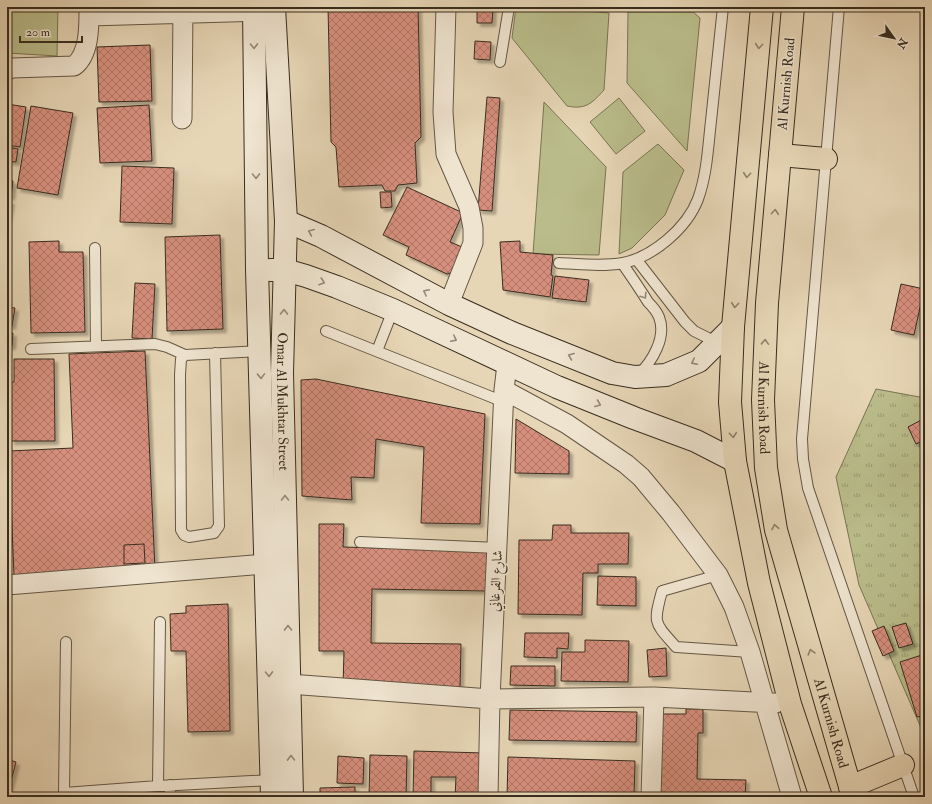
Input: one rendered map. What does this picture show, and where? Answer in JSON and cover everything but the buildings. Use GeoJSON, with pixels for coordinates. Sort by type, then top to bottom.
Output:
{"type":"FeatureCollection","features":[{"type":"Feature","properties":{"kind":"highway"},"geometry":{"type":"LineString","coordinates":[[762,7],[733,327],[730,402],[735,461],[759,583],[790,704],[821,797]]}},
{"type":"Feature","properties":{"kind":"highway","name":"Al Kurnish Road"},"geometry":{"type":"LineString","coordinates":[[793,7],[767,303],[763,400],[766,468],[776,530],[852,792]]}},
{"type":"Feature","properties":{"kind":"highway"},"geometry":{"type":"LineString","coordinates":[[780,155],[826,159]]}},
{"type":"Feature","properties":{"kind":"highway"},"geometry":{"type":"LineString","coordinates":[[852,792],[903,765]]}},
{"type":"Feature","properties":{"kind":"main road","name":"Omar Al Mukhtar Street"},"geometry":{"type":"LineString","coordinates":[[264,9],[286,221],[282,373],[292,797]]}},
{"type":"Feature","properties":{"kind":"main road","name":"Omar Al Mukhtar Street"},"geometry":{"type":"LineString","coordinates":[[264,9],[257,269],[272,788]]}},
{"type":"Feature","properties":{"kind":"main road"},"geometry":{"type":"LineString","coordinates":[[286,221],[321,236],[449,304],[512,333],[612,373],[635,377],[666,375],[699,361],[733,327]]}},
{"type":"Feature","properties":{"kind":"main road"},"geometry":{"type":"LineString","coordinates":[[257,269],[285,270],[337,287],[393,310],[557,387],[634,418],[696,440],[735,461]]}},
{"type":"Feature","properties":{"kind":"main road"},"geometry":{"type":"LineString","coordinates":[[263,441],[284,439]]}},
{"type":"Feature","properties":{"kind":"street"},"geometry":{"type":"LineString","coordinates":[[446,7],[443,112],[446,154],[469,207],[473,228],[473,243],[449,304]]}},
{"type":"Feature","properties":{"kind":"street"},"geometry":{"type":"LineString","coordinates":[[7,70],[12,68],[74,66],[80,61],[85,50],[89,12],[264,9]]}},
{"type":"Feature","properties":{"kind":"street"},"geometry":{"type":"LineString","coordinates":[[182,119],[183,11]]}},
{"type":"Feature","properties":{"kind":"street","name":"شارع الفرغاني"},"geometry":{"type":"LineString","coordinates":[[488,797],[490,699],[504,396],[507,364]]}},
{"type":"Feature","properties":{"kind":"street"},"geometry":{"type":"LineString","coordinates":[[504,396],[567,424],[626,464],[641,477],[671,513],[718,575],[734,607],[750,652],[792,797]]}},
{"type":"Feature","properties":{"kind":"street"},"geometry":{"type":"LineString","coordinates":[[7,585],[266,564]]}},
{"type":"Feature","properties":{"kind":"street"},"geometry":{"type":"LineString","coordinates":[[289,684],[490,699],[654,697],[790,704]]}},
{"type":"Feature","properties":{"kind":"street"},"geometry":{"type":"LineString","coordinates":[[651,797],[654,697]]}},
{"type":"Feature","properties":{"kind":"lane"},"geometry":{"type":"LineString","coordinates":[[500,62],[509,7]]}},
{"type":"Feature","properties":{"kind":"lane"},"geometry":{"type":"LineString","coordinates":[[559,263],[600,266],[622,263],[636,259],[662,245],[683,225],[698,200],[705,172],[723,7]]}},
{"type":"Feature","properties":{"kind":"lane"},"geometry":{"type":"LineString","coordinates":[[839,7],[802,439],[803,459],[808,488],[914,797]]}},
{"type":"Feature","properties":{"kind":"lane"},"geometry":{"type":"LineString","coordinates":[[95,248],[96,346]]}},
{"type":"Feature","properties":{"kind":"lane"},"geometry":{"type":"LineString","coordinates":[[636,259],[684,322],[700,334],[718,343]]}},
{"type":"Feature","properties":{"kind":"lane"},"geometry":{"type":"LineString","coordinates":[[622,263],[659,317],[661,330],[658,344],[653,356],[646,368],[635,377]]}},
{"type":"Feature","properties":{"kind":"lane"},"geometry":{"type":"LineString","coordinates":[[377,351],[393,310]]}},
{"type":"Feature","properties":{"kind":"lane"},"geometry":{"type":"LineString","coordinates":[[326,331],[377,351],[504,396]]}},
{"type":"Feature","properties":{"kind":"lane"},"geometry":{"type":"LineString","coordinates":[[31,349],[155,344],[167,347],[185,355],[260,351]]}},
{"type":"Feature","properties":{"kind":"lane"},"geometry":{"type":"LineString","coordinates":[[185,355],[181,359],[180,375],[181,530],[184,535],[189,537],[214,533],[219,526],[215,354]]}},
{"type":"Feature","properties":{"kind":"lane"},"geometry":{"type":"LineString","coordinates":[[360,542],[498,548]]}},
{"type":"Feature","properties":{"kind":"lane"},"geometry":{"type":"LineString","coordinates":[[718,575],[662,591],[655,614],[658,627],[676,648],[750,652]]}},
{"type":"Feature","properties":{"kind":"lane"},"geometry":{"type":"LineString","coordinates":[[158,786],[160,622]]}},
{"type":"Feature","properties":{"kind":"lane"},"geometry":{"type":"LineString","coordinates":[[66,642],[63,795],[170,785],[272,788]]}},
{"type":"Feature","properties":{"kind":"lane"},"geometry":{"type":"LineString","coordinates":[[170,785],[170,797]]}},
{"type":"Feature","properties":{"kind":"green space"},"geometry":{"type":"Polygon","coordinates":[[[7,7],[58,7],[57,56],[7,53],[7,7]]]}},
{"type":"Feature","properties":{"kind":"green space"},"geometry":{"type":"Polygon","coordinates":[[[516,7],[609,13],[604,90],[596,99],[584,106],[567,106],[512,38],[516,7]]]}},
{"type":"Feature","properties":{"kind":"green space"},"geometry":{"type":"Polygon","coordinates":[[[628,12],[693,12],[700,18],[687,151],[627,83],[628,12]]]}},
{"type":"Feature","properties":{"kind":"green space"},"geometry":{"type":"Polygon","coordinates":[[[619,98],[645,131],[616,154],[590,122],[619,98]]]}},
{"type":"Feature","properties":{"kind":"green space"},"geometry":{"type":"Polygon","coordinates":[[[544,102],[606,167],[599,255],[533,254],[544,102]]]}},
{"type":"Feature","properties":{"kind":"green space"},"geometry":{"type":"Polygon","coordinates":[[[658,144],[684,170],[665,215],[632,248],[619,254],[623,172],[658,144]]]}},
{"type":"Feature","properties":{"kind":"green space"},"geometry":{"type":"Polygon","coordinates":[[[876,389],[925,398],[925,737],[859,585],[836,477],[876,389]]]}}]}
